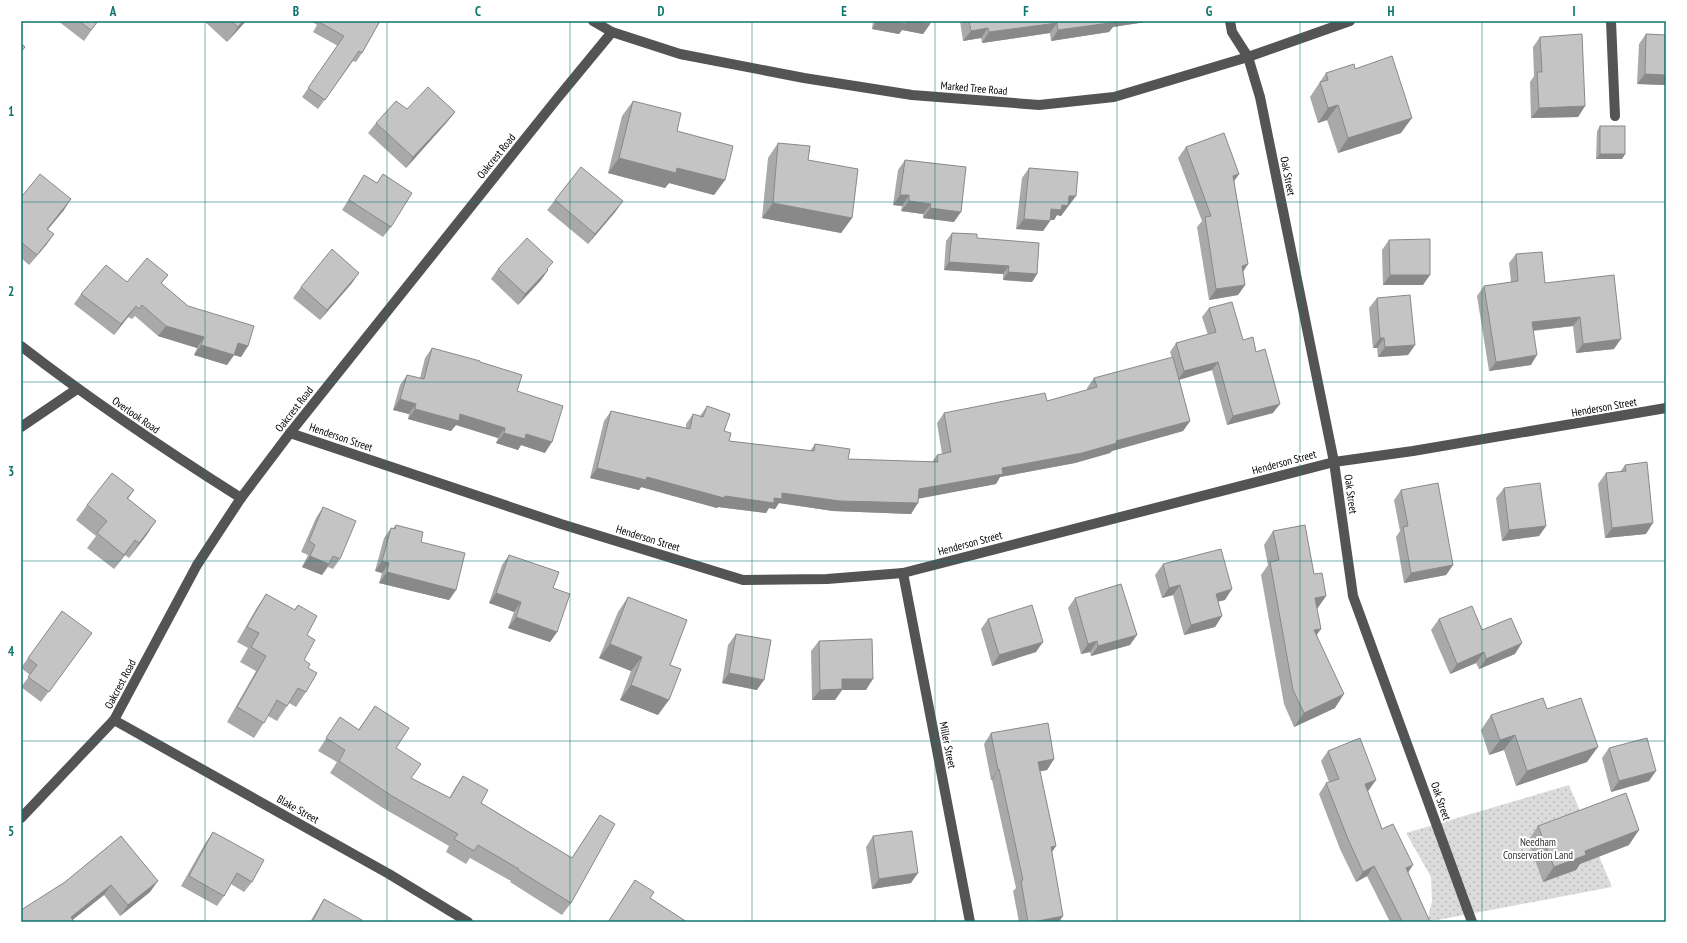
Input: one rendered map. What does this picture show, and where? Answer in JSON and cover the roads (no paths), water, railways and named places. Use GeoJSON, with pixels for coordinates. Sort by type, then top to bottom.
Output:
{"type":"FeatureCollection","features":[{"type":"Feature","properties":{"kind":"street","name":"Marked Tree Road"},"geometry":{"type":"LineString","coordinates":[[593,21],[612,32],[680,54],[804,78],[912,95],[1039,105],[1114,97],[1248,57],[1350,21]]}},
{"type":"Feature","properties":{"kind":"street","name":"Oak Street"},"geometry":{"type":"LineString","coordinates":[[1230,21],[1232,32],[1248,57],[1260,97],[1334,462],[1353,596],[1472,922]]}},
{"type":"Feature","properties":{"kind":"street"},"geometry":{"type":"LineString","coordinates":[[1611,21],[1615,116]]}},
{"type":"Feature","properties":{"kind":"street","name":"Oakcrest Road"},"geometry":{"type":"LineString","coordinates":[[21,818],[114,720],[197,565],[241,498],[290,433],[546,112],[612,32]]}},
{"type":"Feature","properties":{"kind":"street","name":"Overlook Road"},"geometry":{"type":"LineString","coordinates":[[21,346],[78,389],[164,449],[241,498]]}},
{"type":"Feature","properties":{"kind":"street"},"geometry":{"type":"LineString","coordinates":[[21,426],[78,389]]}},
{"type":"Feature","properties":{"kind":"street","name":"Henderson Street"},"geometry":{"type":"LineString","coordinates":[[290,433],[560,524],[743,580],[827,578],[903,573],[1334,462],[1413,451],[1666,408]]}},
{"type":"Feature","properties":{"kind":"street","name":"Miller Street"},"geometry":{"type":"LineString","coordinates":[[903,573],[970,922]]}},
{"type":"Feature","properties":{"kind":"street","name":"Blake Street"},"geometry":{"type":"LineString","coordinates":[[114,720],[389,874],[468,922]]}},
{"type":"Feature","properties":{"kind":"park label","name":"Needham Conservation Land"},"geometry":{"type":"Point","coordinates":[1538,848]}}]}
